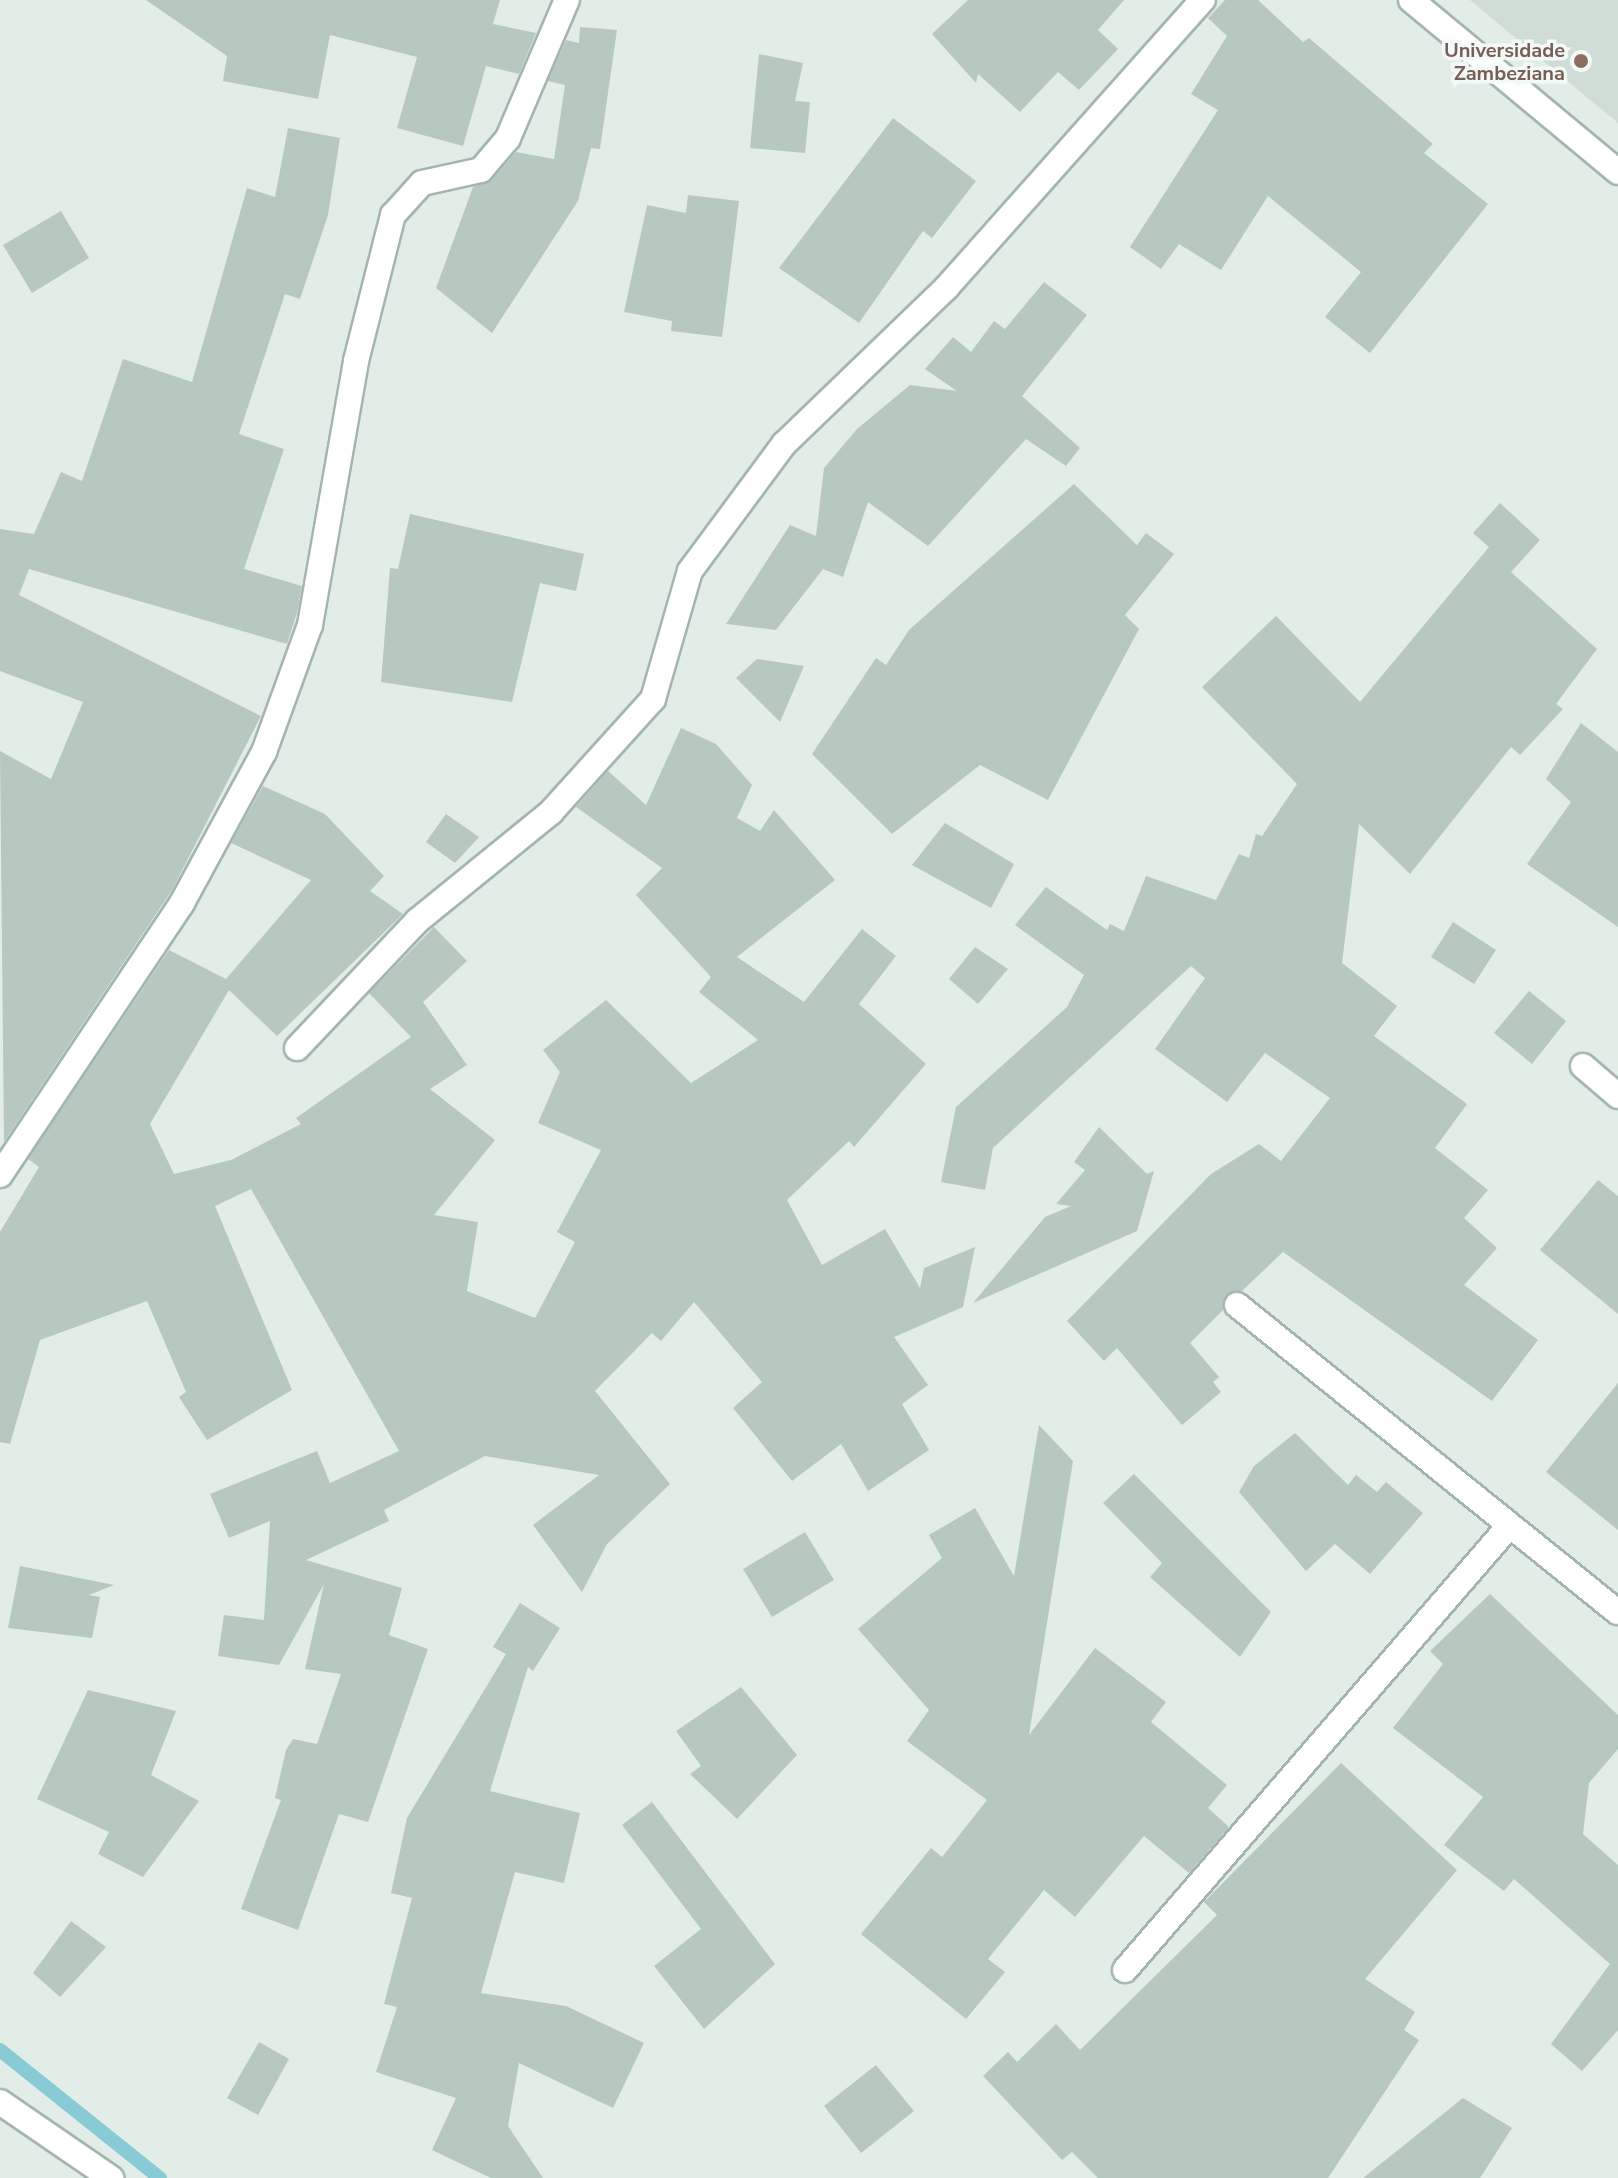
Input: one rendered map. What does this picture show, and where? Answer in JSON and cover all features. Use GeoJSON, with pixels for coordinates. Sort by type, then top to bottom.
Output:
{"type":"FeatureCollection","features":[{"type":"Feature","properties":{"kind":"street"},"geometry":{"type":"LineString","coordinates":[[0,1175],[182,903],[264,752],[310,625],[356,361],[393,215],[422,183],[481,170],[508,138],[567,0]]}},
{"type":"Feature","properties":{"kind":"street"},"geometry":{"type":"LineString","coordinates":[[297,1048],[417,921],[551,812],[653,699],[690,571],[784,444],[946,288],[1203,0]]}},
{"type":"Feature","properties":{"kind":"street"},"geometry":{"type":"LineString","coordinates":[[1411,0],[1618,172]]}},
{"type":"Feature","properties":{"kind":"street"},"geometry":{"type":"LineString","coordinates":[[1583,1066],[1618,1096]]}},
{"type":"Feature","properties":{"kind":"street"},"geometry":{"type":"LineString","coordinates":[[1237,1305],[1618,1612]]}},
{"type":"Feature","properties":{"kind":"street"},"geometry":{"type":"LineString","coordinates":[[1125,1970],[1510,1525]]}},
{"type":"Feature","properties":{"kind":"street"},"geometry":{"type":"LineString","coordinates":[[0,2102],[111,2178]]}},
{"type":"Feature","properties":{"kind":"shaded area","name":"Universidade Zambeziana"},"geometry":{"type":"Polygon","coordinates":[[[1470,0],[1618,0],[1618,123],[1470,0]]]}},
{"type":"Feature","properties":{"kind":"building"},"geometry":{"type":"Polygon","coordinates":[[[146,0],[500,0],[493,24],[536,33],[519,74],[486,66],[463,146],[397,128],[417,57],[330,35],[318,99],[223,81],[227,56],[146,0]]]}},
{"type":"Feature","properties":{"kind":"building"},"geometry":{"type":"Polygon","coordinates":[[[968,0],[1124,0],[1098,30],[1118,49],[1079,90],[1058,72],[1020,112],[978,74],[976,83],[932,34],[968,0]]]}},
{"type":"Feature","properties":{"kind":"building"},"geometry":{"type":"Polygon","coordinates":[[[1225,0],[1258,0],[1303,42],[1309,38],[1433,144],[1424,153],[1488,204],[1370,353],[1325,317],[1361,272],[1268,196],[1221,270],[1179,244],[1161,269],[1130,247],[1218,110],[1191,94],[1227,36],[1208,18],[1225,0]]]}},
{"type":"Feature","properties":{"kind":"building"},"geometry":{"type":"Polygon","coordinates":[[[580,27],[617,30],[600,149],[591,148],[578,201],[492,333],[436,288],[473,187],[492,180],[516,152],[554,159],[565,85],[548,81],[566,40],[579,43],[580,27]]]}},
{"type":"Feature","properties":{"kind":"building"},"geometry":{"type":"Polygon","coordinates":[[[759,54],[803,63],[795,101],[810,102],[805,153],[750,148],[759,54]]]}},
{"type":"Feature","properties":{"kind":"building"},"geometry":{"type":"Polygon","coordinates":[[[893,118],[976,181],[932,238],[923,231],[859,323],[779,268],[893,118]]]}},
{"type":"Feature","properties":{"kind":"building"},"geometry":{"type":"Polygon","coordinates":[[[288,128],[340,138],[328,215],[300,299],[285,294],[239,434],[284,449],[244,569],[302,586],[297,613],[287,644],[29,569],[19,595],[261,716],[172,890],[4,1142],[0,751],[51,779],[83,702],[0,671],[0,529],[34,534],[61,472],[82,481],[123,359],[192,382],[247,188],[275,197],[288,128]]]}},
{"type":"Feature","properties":{"kind":"building"},"geometry":{"type":"Polygon","coordinates":[[[688,195],[739,201],[722,337],[671,331],[672,321],[624,312],[647,205],[686,213],[688,195]]]}},
{"type":"Feature","properties":{"kind":"building"},"geometry":{"type":"Polygon","coordinates":[[[61,211],[89,258],[32,293],[3,245],[61,211]]]}},
{"type":"Feature","properties":{"kind":"building"},"geometry":{"type":"Polygon","coordinates":[[[1044,282],[1087,315],[1022,396],[1080,448],[1066,466],[1026,439],[928,546],[868,502],[843,577],[823,569],[776,630],[726,624],[790,525],[816,536],[824,468],[857,429],[910,385],[957,391],[925,369],[953,337],[971,352],[994,321],[1005,329],[1044,282]]]}},
{"type":"Feature","properties":{"kind":"building"},"geometry":{"type":"Polygon","coordinates":[[[1074,484],[1137,545],[1146,533],[1174,554],[1125,615],[1139,629],[1048,800],[980,765],[892,834],[812,754],[876,658],[886,665],[909,630],[1074,484]]]}},
{"type":"Feature","properties":{"kind":"building"},"geometry":{"type":"Polygon","coordinates":[[[1500,503],[1540,540],[1511,572],[1597,649],[1556,704],[1563,709],[1520,755],[1511,747],[1410,874],[1359,824],[1342,963],[1397,1006],[1374,1036],[1467,1104],[1435,1148],[1488,1190],[1464,1218],[1497,1248],[1464,1285],[1538,1340],[1492,1401],[1283,1252],[1242,1291],[1226,1295],[1223,1310],[1190,1343],[1219,1377],[1213,1382],[1221,1392],[1182,1425],[1117,1348],[1104,1361],[1067,1321],[1211,1174],[1259,1144],[1281,1161],[1330,1098],[1265,1053],[1227,1102],[1155,1049],[1205,978],[1191,966],[993,1148],[985,1190],[941,1182],[956,1107],[1067,1007],[1084,975],[1015,925],[1046,887],[1107,930],[1110,924],[1124,931],[1146,876],[1216,900],[1239,854],[1249,858],[1256,834],[1262,836],[1297,784],[1202,687],[1276,616],[1360,702],[1489,547],[1473,533],[1500,503]]]}},
{"type":"Feature","properties":{"kind":"building"},"geometry":{"type":"Polygon","coordinates":[[[410,514],[584,554],[576,591],[540,583],[512,702],[381,682],[390,568],[398,569],[410,514]]]}},
{"type":"Feature","properties":{"kind":"building"},"geometry":{"type":"Polygon","coordinates":[[[757,659],[804,666],[780,722],[736,678],[757,659]]]}},
{"type":"Feature","properties":{"kind":"building"},"geometry":{"type":"Polygon","coordinates":[[[1581,723],[1618,752],[1618,927],[1527,864],[1571,802],[1546,779],[1581,723]]]}},
{"type":"Feature","properties":{"kind":"building"},"geometry":{"type":"Polygon","coordinates":[[[681,728],[716,744],[752,785],[737,818],[760,831],[774,810],[835,880],[737,957],[804,1002],[862,929],[896,956],[859,1004],[926,1064],[854,1147],[849,1141],[787,1200],[822,1265],[885,1229],[920,1288],[924,1268],[975,1247],[963,1307],[894,1337],[928,1385],[902,1404],[929,1450],[868,1491],[841,1444],[792,1481],[733,1408],[762,1382],[694,1302],[661,1341],[652,1333],[595,1391],[670,1484],[607,1544],[582,1592],[533,1525],[599,1475],[485,1456],[384,1510],[389,1521],[306,1560],[402,1588],[389,1635],[428,1649],[368,1822],[339,1814],[298,1930],[241,1909],[281,1800],[275,1798],[286,1750],[293,1739],[317,1744],[341,1674],[305,1669],[324,1584],[279,1665],[218,1656],[224,1615],[264,1620],[270,1521],[229,1538],[210,1494],[317,1451],[330,1483],[399,1451],[251,1189],[215,1206],[292,1390],[207,1440],[179,1397],[186,1392],[147,1301],[40,1340],[10,1444],[0,1442],[0,1232],[39,1167],[28,1159],[169,950],[226,979],[311,880],[231,843],[263,786],[325,814],[384,876],[370,891],[403,914],[277,1036],[229,990],[150,1124],[174,1174],[231,1160],[301,1124],[296,1118],[411,1037],[369,993],[434,927],[467,961],[423,1002],[467,1065],[430,1089],[495,1140],[434,1215],[478,1222],[467,1291],[535,1318],[575,1242],[557,1232],[601,1150],[538,1123],[560,1072],[543,1050],[606,1000],[691,1083],[758,1040],[699,992],[711,977],[636,895],[662,868],[576,807],[608,771],[646,805],[681,728]]]}},
{"type":"Feature","properties":{"kind":"building"},"geometry":{"type":"Polygon","coordinates":[[[446,814],[479,837],[455,863],[426,842],[446,814]]]}},
{"type":"Feature","properties":{"kind":"building"},"geometry":{"type":"Polygon","coordinates":[[[945,823],[1014,864],[991,908],[912,865],[945,823]]]}},
{"type":"Feature","properties":{"kind":"building"},"geometry":{"type":"Polygon","coordinates":[[[1453,922],[1496,950],[1474,984],[1431,957],[1453,922]]]}},
{"type":"Feature","properties":{"kind":"building"},"geometry":{"type":"Polygon","coordinates":[[[975,947],[1008,969],[978,1004],[949,979],[975,947]]]}},
{"type":"Feature","properties":{"kind":"building"},"geometry":{"type":"Polygon","coordinates":[[[1529,991],[1566,1021],[1532,1064],[1494,1033],[1529,991]]]}},
{"type":"Feature","properties":{"kind":"building"},"geometry":{"type":"Polygon","coordinates":[[[1099,1127],[1147,1174],[1154,1171],[1137,1231],[973,1303],[1045,1217],[1071,1206],[1056,1204],[1085,1170],[1074,1162],[1099,1127]]]}},
{"type":"Feature","properties":{"kind":"building"},"geometry":{"type":"Polygon","coordinates":[[[1598,1180],[1618,1196],[1618,1314],[1540,1250],[1598,1180]]]}},
{"type":"Feature","properties":{"kind":"building"},"geometry":{"type":"Polygon","coordinates":[[[1618,1383],[1618,1530],[1546,1472],[1618,1383]]]}},
{"type":"Feature","properties":{"kind":"building"},"geometry":{"type":"Polygon","coordinates":[[[1039,1425],[1073,1461],[1029,1735],[1095,1648],[1166,1702],[1151,1722],[1227,1785],[1208,1808],[1229,1827],[1189,1873],[1144,1836],[1075,1917],[1044,1890],[988,1959],[1005,1972],[966,2019],[861,1934],[931,1848],[942,1857],[987,1800],[907,1741],[929,1710],[858,1629],[942,1558],[929,1535],[975,1508],[1014,1576],[1039,1425]]]}},
{"type":"Feature","properties":{"kind":"building"},"geometry":{"type":"Polygon","coordinates":[[[1295,1433],[1348,1485],[1356,1475],[1377,1492],[1386,1482],[1423,1513],[1370,1574],[1335,1544],[1306,1571],[1239,1492],[1254,1466],[1295,1433]]]}},
{"type":"Feature","properties":{"kind":"building"},"geometry":{"type":"Polygon","coordinates":[[[1134,1474],[1271,1612],[1240,1657],[1150,1577],[1162,1563],[1103,1503],[1134,1474]]]}},
{"type":"Feature","properties":{"kind":"building"},"geometry":{"type":"Polygon","coordinates":[[[805,1532],[834,1580],[772,1617],[743,1569],[805,1532]]]}},
{"type":"Feature","properties":{"kind":"building"},"geometry":{"type":"Polygon","coordinates":[[[20,1566],[114,1585],[89,1595],[100,1597],[92,1638],[8,1628],[20,1566]]]}},
{"type":"Feature","properties":{"kind":"building"},"geometry":{"type":"Polygon","coordinates":[[[1490,1594],[1618,1715],[1618,1749],[1589,1783],[1583,1834],[1618,1865],[1618,2030],[1582,2071],[1551,2044],[1610,1964],[1514,1879],[1504,1891],[1444,1845],[1483,1797],[1393,1728],[1443,1664],[1430,1651],[1490,1594]]]}},
{"type":"Feature","properties":{"kind":"building"},"geometry":{"type":"Polygon","coordinates":[[[520,1603],[560,1628],[533,1671],[528,1667],[490,1791],[580,1813],[564,1883],[515,1872],[481,1993],[566,2006],[644,2043],[613,2108],[519,2063],[508,2126],[543,2178],[491,2178],[432,2150],[456,2098],[376,2072],[397,2007],[384,2004],[412,1898],[391,1893],[407,1818],[506,1654],[493,1647],[520,1603]]]}},
{"type":"Feature","properties":{"kind":"building"},"geometry":{"type":"Polygon","coordinates":[[[741,1687],[797,1755],[737,1819],[690,1774],[701,1766],[676,1731],[741,1687]]]}},
{"type":"Feature","properties":{"kind":"building"},"geometry":{"type":"Polygon","coordinates":[[[88,1690],[176,1711],[151,1775],[199,1801],[143,1877],[98,1854],[109,1832],[37,1799],[88,1690]]]}},
{"type":"Feature","properties":{"kind":"building"},"geometry":{"type":"Polygon","coordinates":[[[1341,1763],[1457,1870],[1365,1979],[1415,2012],[1404,2030],[1419,2040],[1328,2178],[1098,2178],[1072,2152],[1062,2160],[983,2076],[1008,2052],[1017,2062],[1056,2024],[1080,2050],[1217,1915],[1204,1902],[1341,1763]]]}},
{"type":"Feature","properties":{"kind":"building"},"geometry":{"type":"Polygon","coordinates":[[[652,1802],[775,1964],[704,2029],[654,1966],[701,1929],[622,1825],[652,1802]]]}},
{"type":"Feature","properties":{"kind":"building"},"geometry":{"type":"Polygon","coordinates":[[[71,1921],[106,1947],[60,1997],[33,1973],[71,1921]]]}},
{"type":"Feature","properties":{"kind":"building"},"geometry":{"type":"Polygon","coordinates":[[[259,2042],[289,2059],[258,2115],[227,2098],[259,2042]]]}},
{"type":"Feature","properties":{"kind":"building"},"geometry":{"type":"Polygon","coordinates":[[[876,2065],[914,2111],[861,2153],[824,2106],[876,2065]]]}},
{"type":"Feature","properties":{"kind":"building"},"geometry":{"type":"Polygon","coordinates":[[[1463,2098],[1512,2128],[1480,2178],[1363,2178],[1463,2098]]]}},
{"type":"Feature","properties":{"kind":"waterway"},"geometry":{"type":"LineString","coordinates":[[0,2050],[160,2178]]}},
{"type":"Feature","properties":{"kind":"place","name":"Universidade Zambeziana"},"geometry":{"type":"Point","coordinates":[1581,61]}}]}
